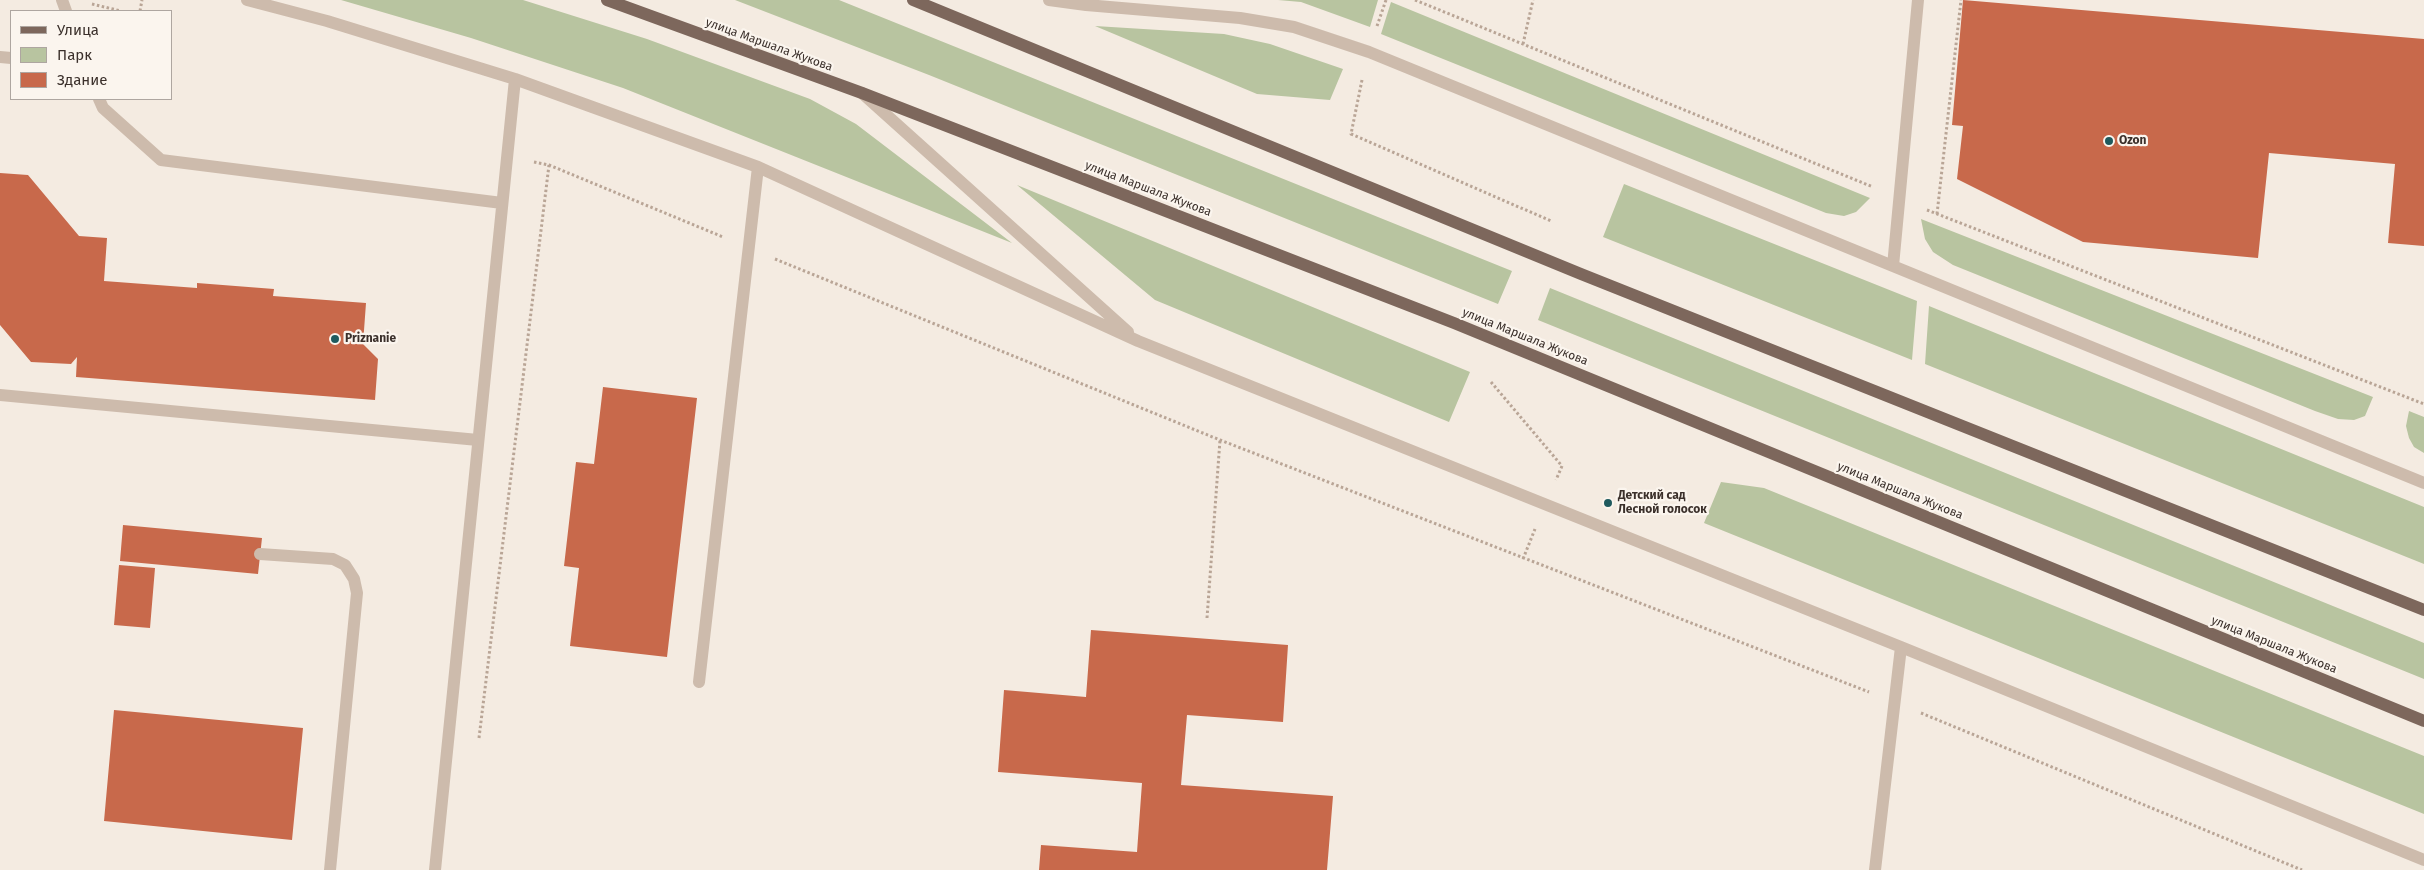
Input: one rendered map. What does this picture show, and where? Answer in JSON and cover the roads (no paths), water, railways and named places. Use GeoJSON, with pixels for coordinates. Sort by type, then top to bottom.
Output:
{"type":"FeatureCollection","features":[{"type":"Feature","properties":{"kind":"main road","name":"улица Маршала Жукова"},"geometry":{"type":"LineString","coordinates":[[608,0],[862,93],[1454,323],[2424,722]]}},
{"type":"Feature","properties":{"kind":"main road"},"geometry":{"type":"LineString","coordinates":[[913,0],[1581,274],[2424,610]]}},
{"type":"Feature","properties":{"kind":"street"},"geometry":{"type":"LineString","coordinates":[[247,0],[327,21],[515,79],[758,167],[1138,341],[1901,647],[2424,860]]}},
{"type":"Feature","properties":{"kind":"street"},"geometry":{"type":"LineString","coordinates":[[1049,0],[1170,6],[1294,27],[1369,52],[2424,483]]}},
{"type":"Feature","properties":{"kind":"street"},"geometry":{"type":"LineString","coordinates":[[1893,266],[1918,0]]}},
{"type":"Feature","properties":{"kind":"street"},"geometry":{"type":"LineString","coordinates":[[435,870],[515,79]]}},
{"type":"Feature","properties":{"kind":"street"},"geometry":{"type":"LineString","coordinates":[[862,93],[1138,341]]}},
{"type":"Feature","properties":{"kind":"street"},"geometry":{"type":"LineString","coordinates":[[100,100],[103,108],[161,160],[502,203]]}},
{"type":"Feature","properties":{"kind":"street"},"geometry":{"type":"LineString","coordinates":[[699,682],[758,167]]}},
{"type":"Feature","properties":{"kind":"street"},"geometry":{"type":"LineString","coordinates":[[0,395],[478,440]]}},
{"type":"Feature","properties":{"kind":"street"},"geometry":{"type":"LineString","coordinates":[[260,554],[333,560],[345,565],[354,579],[357,594],[330,870]]}},
{"type":"Feature","properties":{"kind":"street"},"geometry":{"type":"LineString","coordinates":[[1875,870],[1901,647]]}},
{"type":"Feature","properties":{"kind":"place","name":"Ozon"},"geometry":{"type":"Point","coordinates":[2109,141]}},
{"type":"Feature","properties":{"kind":"place","name":"Priznanie"},"geometry":{"type":"Point","coordinates":[335,339]}},
{"type":"Feature","properties":{"kind":"place","name":"Детский сад Лесной голосок"},"geometry":{"type":"Point","coordinates":[1608,503]}}]}
